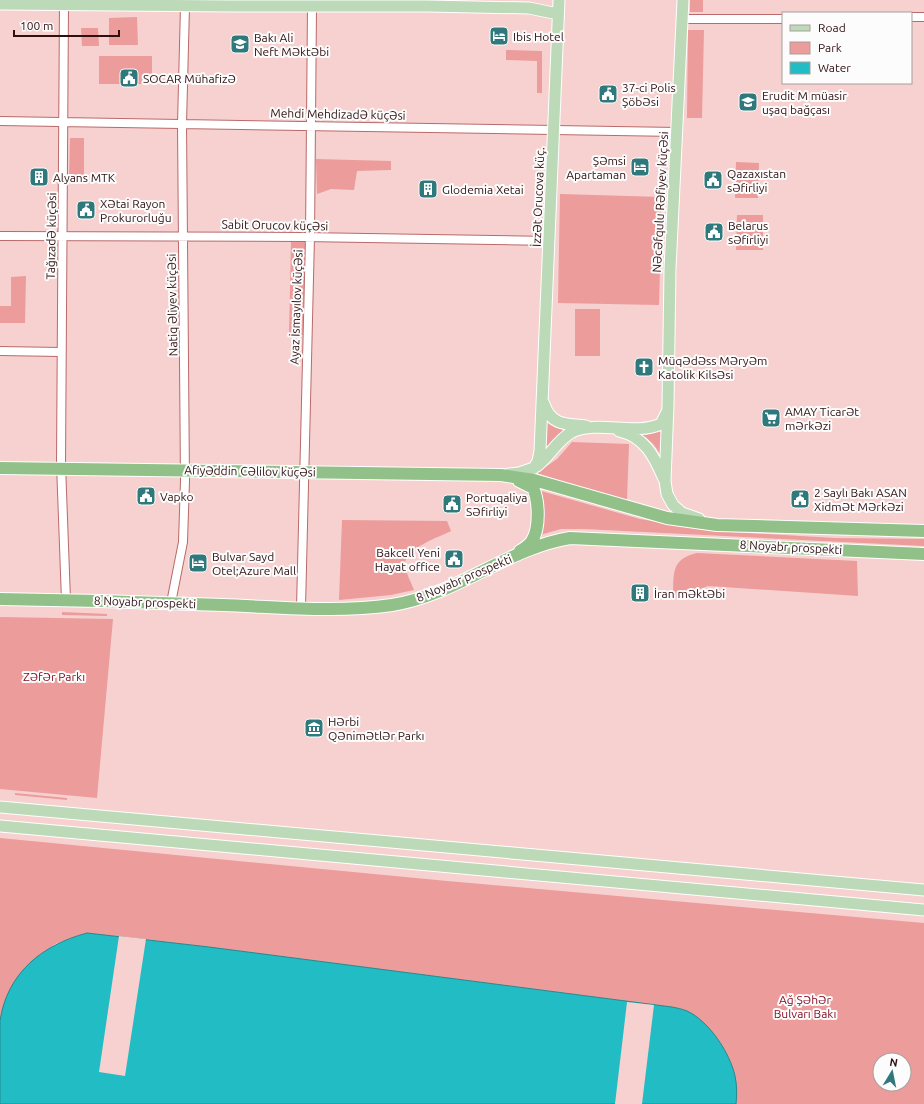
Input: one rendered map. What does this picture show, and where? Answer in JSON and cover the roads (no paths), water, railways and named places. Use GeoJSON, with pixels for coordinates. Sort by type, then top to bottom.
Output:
{"type":"FeatureCollection","features":[{"type":"Feature","properties":{"kind":"highway","name":"Afiyəddin Cəlilov küçəsi"},"geometry":{"type":"LineString","coordinates":[[0,468],[500,474]]}},
{"type":"Feature","properties":{"kind":"highway","name":"8 Noyabr prospekti"},"geometry":{"type":"LineString","coordinates":[[500,474],[534,480],[667,518],[717,524],[923,531]]}},
{"type":"Feature","properties":{"kind":"highway"},"geometry":{"type":"LineString","coordinates":[[500,474],[530,486],[536,494],[537,500],[536,526],[533,538],[529,544],[510,559]]}},
{"type":"Feature","properties":{"kind":"highway","name":"8 Noyabr prospekti"},"geometry":{"type":"LineString","coordinates":[[0,599],[301,608],[357,608],[408,601],[448,588],[510,559],[562,539],[584,537],[921,554]]}},
{"type":"Feature","properties":{"kind":"main road"},"geometry":{"type":"LineString","coordinates":[[427,6],[443,0]]}},
{"type":"Feature","properties":{"kind":"main road"},"geometry":{"type":"LineString","coordinates":[[427,6],[470,0]]}},
{"type":"Feature","properties":{"kind":"main road"},"geometry":{"type":"LineString","coordinates":[[555,0],[558,14]]}},
{"type":"Feature","properties":{"kind":"main road"},"geometry":{"type":"LineString","coordinates":[[558,14],[559,0]]}},
{"type":"Feature","properties":{"kind":"main road","name":"Nəcəfqulu Rəfiyev küçəsi"},"geometry":{"type":"LineString","coordinates":[[664,481],[668,405],[670,277],[683,0]]}},
{"type":"Feature","properties":{"kind":"main road"},"geometry":{"type":"LineString","coordinates":[[0,4],[427,6],[529,8],[558,14]]}},
{"type":"Feature","properties":{"kind":"main road","name":"İzzət Orucova küç."},"geometry":{"type":"LineString","coordinates":[[534,468],[540,457],[544,382],[558,14]]}},
{"type":"Feature","properties":{"kind":"main road"},"geometry":{"type":"LineString","coordinates":[[543,399],[550,417],[559,423],[605,428],[640,428],[657,426],[665,419],[668,405]]}},
{"type":"Feature","properties":{"kind":"main road"},"geometry":{"type":"LineString","coordinates":[[500,474],[519,473],[534,468],[572,432],[605,428],[630,434],[642,441],[650,451],[664,481],[670,500],[678,510],[688,516],[717,524]]}},
{"type":"Feature","properties":{"kind":"main road"},"geometry":{"type":"LineString","coordinates":[[0,807],[924,890]]}},
{"type":"Feature","properties":{"kind":"main road"},"geometry":{"type":"LineString","coordinates":[[0,826],[924,910]]}},
{"type":"Feature","properties":{"kind":"street","name":"Tağızadə küçəsi"},"geometry":{"type":"LineString","coordinates":[[64,4],[64,236],[61,352],[61,468],[66,600]]}},
{"type":"Feature","properties":{"kind":"street","name":"Natiq Əliyev küçəsi"},"geometry":{"type":"LineString","coordinates":[[171,603],[183,542],[185,470],[182,124],[185,6]]}},
{"type":"Feature","properties":{"kind":"street","name":"Ayaz İsmayılov küçəsi"},"geometry":{"type":"LineString","coordinates":[[301,608],[303,472],[310,237],[312,6]]}},
{"type":"Feature","properties":{"kind":"street"},"geometry":{"type":"LineString","coordinates":[[912,17],[924,17]]}},
{"type":"Feature","properties":{"kind":"street"},"geometry":{"type":"LineString","coordinates":[[682,19],[782,19]]}},
{"type":"Feature","properties":{"kind":"street","name":"Mehdi Mehdizadə küçəsi"},"geometry":{"type":"LineString","coordinates":[[0,121],[677,132]]}},
{"type":"Feature","properties":{"kind":"street","name":"Sabit Orucov küçəsi"},"geometry":{"type":"LineString","coordinates":[[0,236],[310,237],[550,241]]}},
{"type":"Feature","properties":{"kind":"street"},"geometry":{"type":"LineString","coordinates":[[0,351],[61,352]]}},
{"type":"Feature","properties":{"kind":"water"},"geometry":{"type":"Polygon","coordinates":[[[87,933],[209,947],[680,1009],[687,1011],[703,1022],[711,1030],[723,1048],[735,1076],[737,1090],[736,1104],[0,1104],[0,1021],[4,1004],[10,989],[19,975],[42,953],[55,945],[87,933]]]}},
{"type":"Feature","properties":{"kind":"place","name":"Ibis Hotel"},"geometry":{"type":"Point","coordinates":[499,36]}},
{"type":"Feature","properties":{"kind":"place","name":"Bakı Ali Neft Məktəbi"},"geometry":{"type":"Point","coordinates":[240,44]}},
{"type":"Feature","properties":{"kind":"place","name":"SOCAR Mühafizə"},"geometry":{"type":"Point","coordinates":[129,78]}},
{"type":"Feature","properties":{"kind":"place","name":"37-ci Polis Şöbəsi"},"geometry":{"type":"Point","coordinates":[608,94]}},
{"type":"Feature","properties":{"kind":"place","name":"Erudit M müasir uşaq bağçası"},"geometry":{"type":"Point","coordinates":[748,102]}},
{"type":"Feature","properties":{"kind":"place","name":"Şəmsi Apartaman"},"geometry":{"type":"Point","coordinates":[640,167]}},
{"type":"Feature","properties":{"kind":"place","name":"Alyans MTK"},"geometry":{"type":"Point","coordinates":[39,177]}},
{"type":"Feature","properties":{"kind":"place","name":"Qazaxıstan səfirliyi"},"geometry":{"type":"Point","coordinates":[713,180]}},
{"type":"Feature","properties":{"kind":"place","name":"Glodemia Xetai"},"geometry":{"type":"Point","coordinates":[428,189]}},
{"type":"Feature","properties":{"kind":"place","name":"Xətai Rayon Prokurorluğu"},"geometry":{"type":"Point","coordinates":[86,210]}},
{"type":"Feature","properties":{"kind":"place","name":"Belarus səfirliyi"},"geometry":{"type":"Point","coordinates":[714,232]}},
{"type":"Feature","properties":{"kind":"place","name":"Müqədəss Məryəm Katolik Kilsəsi"},"geometry":{"type":"Point","coordinates":[644,367]}},
{"type":"Feature","properties":{"kind":"place","name":"AMAY Ticarət mərkəzi"},"geometry":{"type":"Point","coordinates":[771,418]}},
{"type":"Feature","properties":{"kind":"place","name":"Vapko"},"geometry":{"type":"Point","coordinates":[146,496]}},
{"type":"Feature","properties":{"kind":"place","name":"2 Saylı Bakı ASAN Xidmət Mərkəzi"},"geometry":{"type":"Point","coordinates":[800,499]}},
{"type":"Feature","properties":{"kind":"place","name":"Portuqaliya Səfirliyi"},"geometry":{"type":"Point","coordinates":[452,504]}},
{"type":"Feature","properties":{"kind":"place","name":"Bakcell Yeni Hayat office"},"geometry":{"type":"Point","coordinates":[454,559]}},
{"type":"Feature","properties":{"kind":"place","name":"Bulvar Sayd Otel;Azure Mall"},"geometry":{"type":"Point","coordinates":[198,563]}},
{"type":"Feature","properties":{"kind":"place","name":"İran məktəbi"},"geometry":{"type":"Point","coordinates":[640,593]}},
{"type":"Feature","properties":{"kind":"place","name":"Hərbi Qənimətlər Parkı"},"geometry":{"type":"Point","coordinates":[314,728]}},
{"type":"Feature","properties":{"kind":"park label","name":"Zəfər Parkı"},"geometry":{"type":"Point","coordinates":[54,676]}},
{"type":"Feature","properties":{"kind":"park label","name":"Ağ Şəhər Bulvarı Bakı"},"geometry":{"type":"Point","coordinates":[805,1006]}}]}
